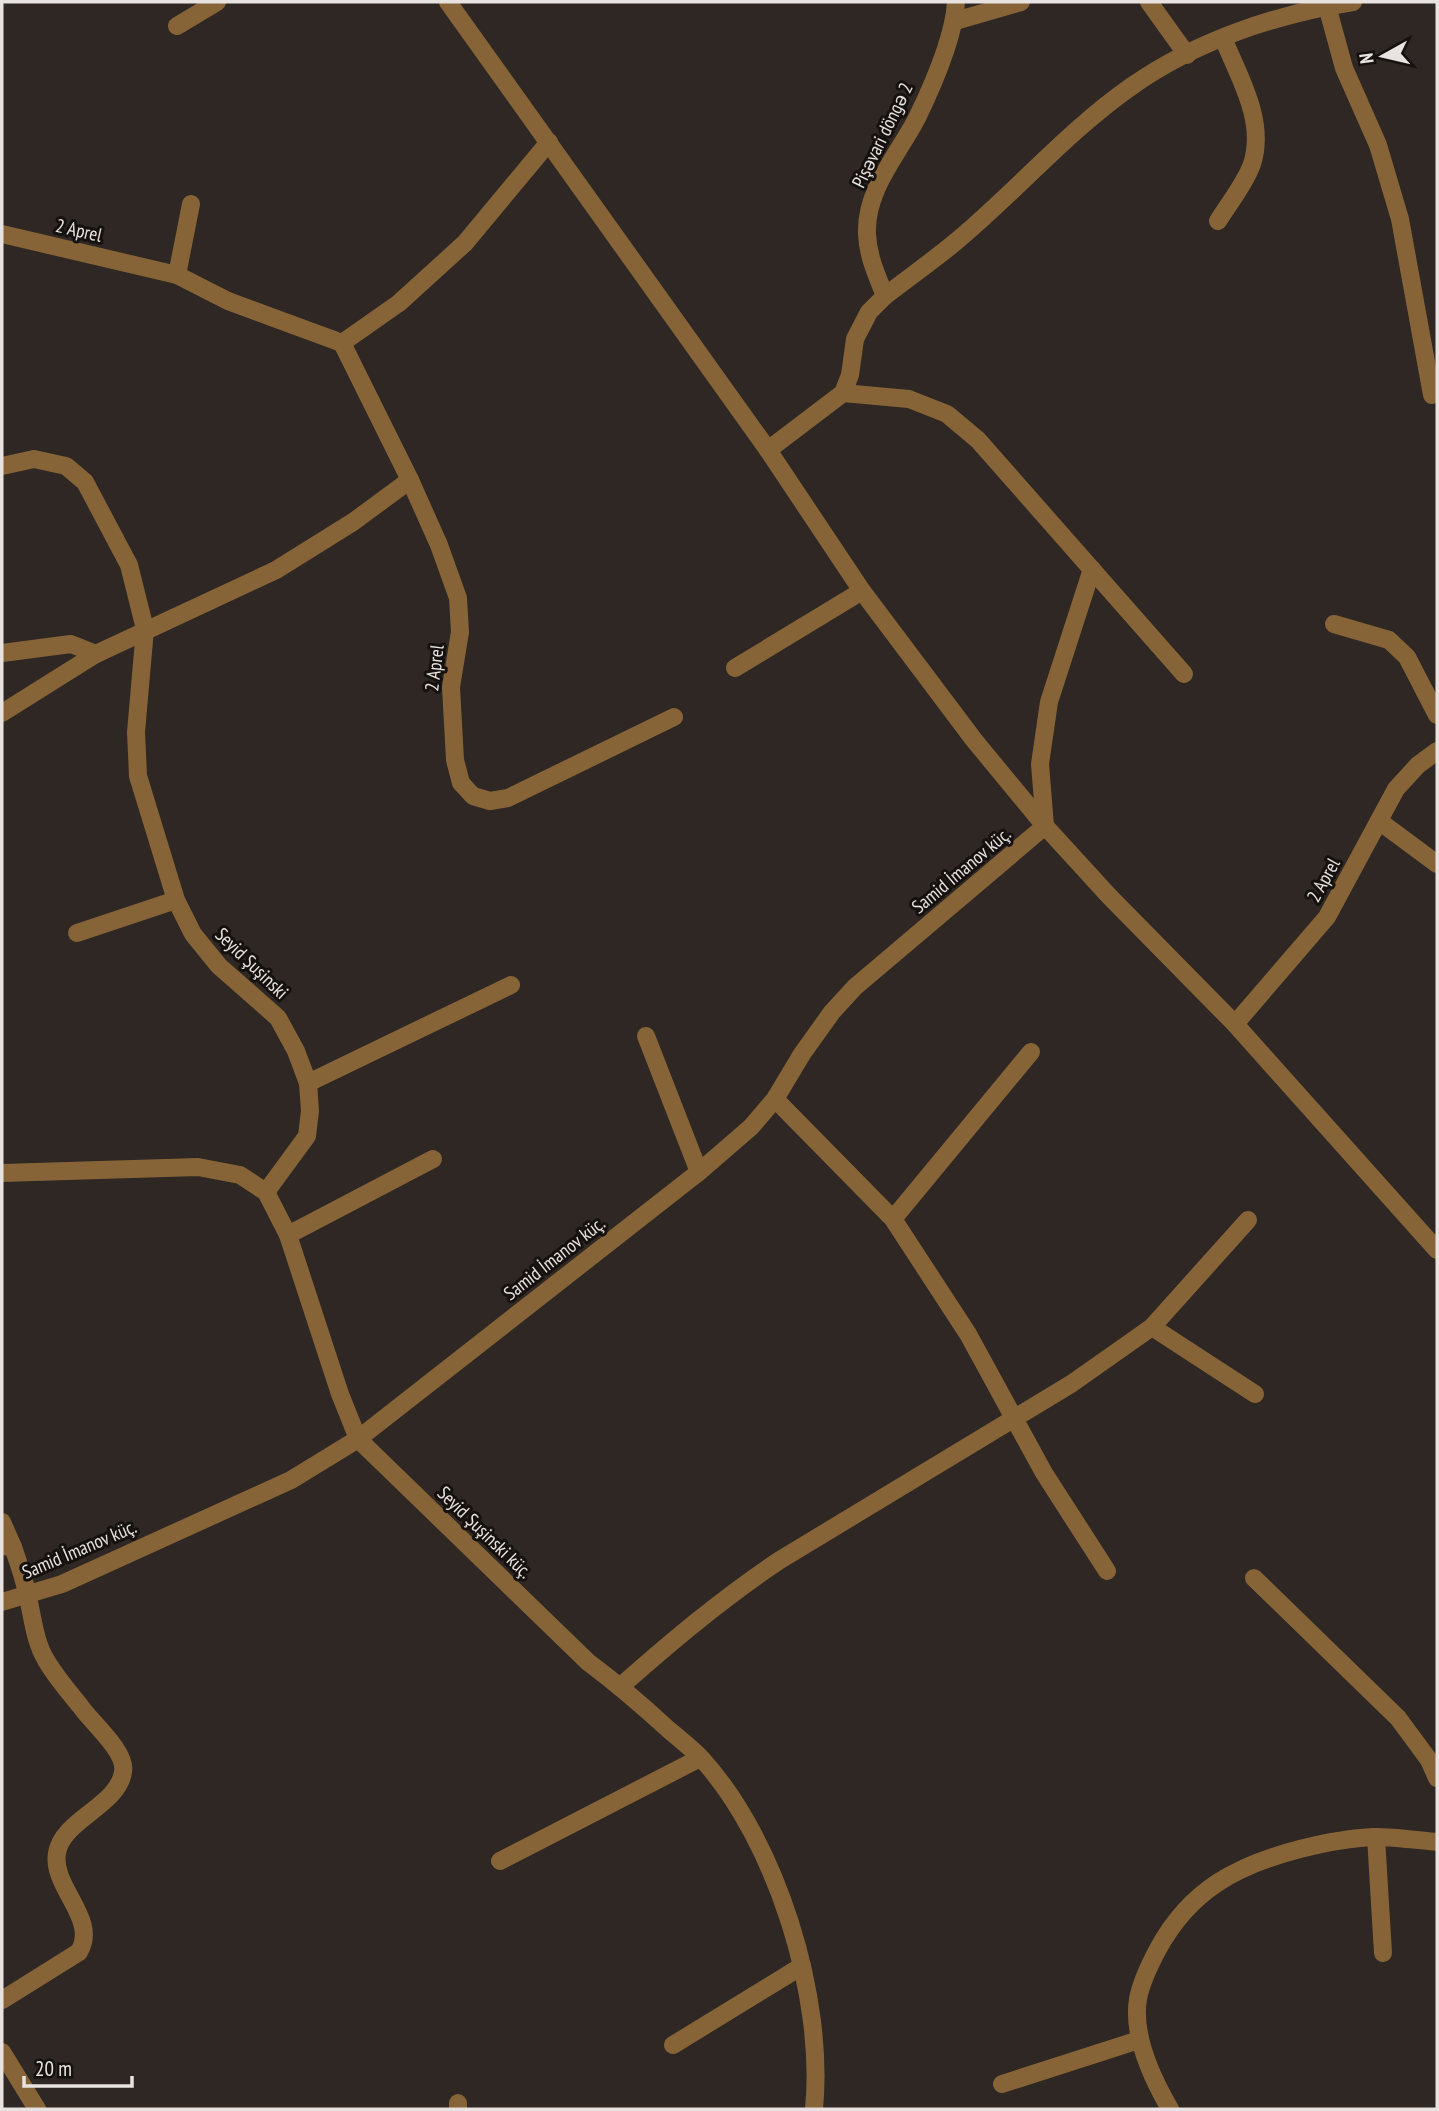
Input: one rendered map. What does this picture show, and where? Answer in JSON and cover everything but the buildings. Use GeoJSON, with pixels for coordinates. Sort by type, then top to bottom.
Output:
{"type":"FeatureCollection","features":[{"type":"Feature","properties":{"kind":"street"},"geometry":{"type":"LineString","coordinates":[[177,26],[217,2]]}},
{"type":"Feature","properties":{"kind":"street"},"geometry":{"type":"LineString","coordinates":[[448,2],[768,450],[862,591],[974,740],[1045,826],[1109,897],[1235,1024],[1437,1250]]}},
{"type":"Feature","properties":{"kind":"street","name":"Pişəvari döngə 2"},"geometry":{"type":"LineString","coordinates":[[885,296],[871,261],[867,232],[874,190],[916,118],[955,21],[956,2]]}},
{"type":"Feature","properties":{"kind":"street"},"geometry":{"type":"LineString","coordinates":[[955,21],[1021,2]]}},
{"type":"Feature","properties":{"kind":"street"},"geometry":{"type":"LineString","coordinates":[[1149,2],[1187,55]]}},
{"type":"Feature","properties":{"kind":"street"},"geometry":{"type":"LineString","coordinates":[[768,450],[843,393],[850,375],[855,339],[869,312],[885,296],[953,244],[1093,117],[1132,86],[1223,38],[1268,21],[1353,2]]}},
{"type":"Feature","properties":{"kind":"street"},"geometry":{"type":"LineString","coordinates":[[1328,6],[1344,68],[1378,145],[1400,219],[1432,395]]}},
{"type":"Feature","properties":{"kind":"street"},"geometry":{"type":"LineString","coordinates":[[1218,221],[1251,167],[1256,146],[1255,116],[1223,38]]}},
{"type":"Feature","properties":{"kind":"street"},"geometry":{"type":"LineString","coordinates":[[342,343],[399,303],[465,243],[549,142]]}},
{"type":"Feature","properties":{"kind":"street"},"geometry":{"type":"LineString","coordinates":[[177,275],[191,204]]}},
{"type":"Feature","properties":{"kind":"street","name":"2 Aprel"},"geometry":{"type":"LineString","coordinates":[[2,233],[177,275],[228,301],[342,343],[410,480],[439,545],[458,598],[460,632],[450,687],[455,760],[461,783],[473,796],[491,801],[508,799],[674,717]]}},
{"type":"Feature","properties":{"kind":"street"},"geometry":{"type":"LineString","coordinates":[[843,393],[909,399],[947,414],[978,440],[1184,674]]}},
{"type":"Feature","properties":{"kind":"street","name":"Seyid Şuşinski"},"geometry":{"type":"LineString","coordinates":[[2,467],[34,458],[66,466],[85,482],[129,565],[145,629],[136,732],[138,776],[176,900],[193,933],[219,966],[278,1018],[296,1051],[308,1083],[310,1111],[307,1136],[266,1192]]}},
{"type":"Feature","properties":{"kind":"street"},"geometry":{"type":"LineString","coordinates":[[2,713],[96,654],[276,569],[353,522],[410,480]]}},
{"type":"Feature","properties":{"kind":"street"},"geometry":{"type":"LineString","coordinates":[[1045,826],[1040,764],[1049,702],[1092,569]]}},
{"type":"Feature","properties":{"kind":"street"},"geometry":{"type":"LineString","coordinates":[[734,668],[862,591]]}},
{"type":"Feature","properties":{"kind":"street"},"geometry":{"type":"LineString","coordinates":[[1334,624],[1389,640],[1407,657],[1437,715]]}},
{"type":"Feature","properties":{"kind":"street"},"geometry":{"type":"LineString","coordinates":[[2,653],[71,644],[96,654]]}},
{"type":"Feature","properties":{"kind":"street","name":"2 Aprel"},"geometry":{"type":"LineString","coordinates":[[1235,1024],[1327,917],[1396,789],[1418,765],[1437,751]]}},
{"type":"Feature","properties":{"kind":"street"},"geometry":{"type":"LineString","coordinates":[[1379,821],[1437,864]]}},
{"type":"Feature","properties":{"kind":"street","name":"Samid İmanov küç."},"geometry":{"type":"LineString","coordinates":[[2,1602],[62,1584],[291,1480],[358,1439],[699,1172],[751,1128],[775,1099],[832,1012],[855,987],[1045,826]]}},
{"type":"Feature","properties":{"kind":"street"},"geometry":{"type":"LineString","coordinates":[[77,933],[176,900]]}},
{"type":"Feature","properties":{"kind":"street"},"geometry":{"type":"LineString","coordinates":[[308,1083],[511,985]]}},
{"type":"Feature","properties":{"kind":"street"},"geometry":{"type":"LineString","coordinates":[[646,1036],[699,1172]]}},
{"type":"Feature","properties":{"kind":"street"},"geometry":{"type":"LineString","coordinates":[[893,1219],[1031,1052]]}},
{"type":"Feature","properties":{"kind":"street"},"geometry":{"type":"LineString","coordinates":[[775,1099],[893,1219],[968,1334],[1044,1473],[1107,1572]]}},
{"type":"Feature","properties":{"kind":"street"},"geometry":{"type":"LineString","coordinates":[[288,1235],[433,1159]]}},
{"type":"Feature","properties":{"kind":"street"},"geometry":{"type":"LineString","coordinates":[[2,1173],[198,1167],[240,1175],[266,1192]]}},
{"type":"Feature","properties":{"kind":"street","name":"Seyid Şuşinski küç."},"geometry":{"type":"LineString","coordinates":[[266,1192],[288,1235],[340,1394],[358,1439],[587,1662],[621,1686],[700,1758],[731,1797],[778,1889],[802,1966],[813,2044],[814,2109]]}},
{"type":"Feature","properties":{"kind":"street"},"geometry":{"type":"LineString","coordinates":[[621,1686],[692,1624],[780,1560],[1071,1384],[1152,1327],[1248,1220]]}},
{"type":"Feature","properties":{"kind":"street"},"geometry":{"type":"LineString","coordinates":[[1152,1327],[1255,1394]]}},
{"type":"Feature","properties":{"kind":"street"},"geometry":{"type":"LineString","coordinates":[[2,1522],[7,1547],[27,1595],[45,1659],[84,1712],[119,1753],[124,1769],[119,1787],[63,1838],[57,1852],[58,1869],[83,1928],[85,1941],[79,1952],[2,2000]]}},
{"type":"Feature","properties":{"kind":"street"},"geometry":{"type":"LineString","coordinates":[[1254,1577],[1398,1718],[1429,1760],[1437,1777]]}},
{"type":"Feature","properties":{"kind":"street"},"geometry":{"type":"LineString","coordinates":[[500,1861],[700,1758]]}},
{"type":"Feature","properties":{"kind":"street"},"geometry":{"type":"LineString","coordinates":[[1170,2109],[1139,2040],[1138,1999],[1151,1962],[1166,1934],[1184,1910],[1227,1874],[1262,1858],[1344,1839],[1376,1837],[1437,1842]]}},
{"type":"Feature","properties":{"kind":"street"},"geometry":{"type":"LineString","coordinates":[[1376,1837],[1383,1953]]}},
{"type":"Feature","properties":{"kind":"street"},"geometry":{"type":"LineString","coordinates":[[673,2045],[802,1966]]}},
{"type":"Feature","properties":{"kind":"street"},"geometry":{"type":"LineString","coordinates":[[1002,2084],[1139,2040]]}},
{"type":"Feature","properties":{"kind":"street"},"geometry":{"type":"LineString","coordinates":[[2,2052],[37,2109]]}}]}
